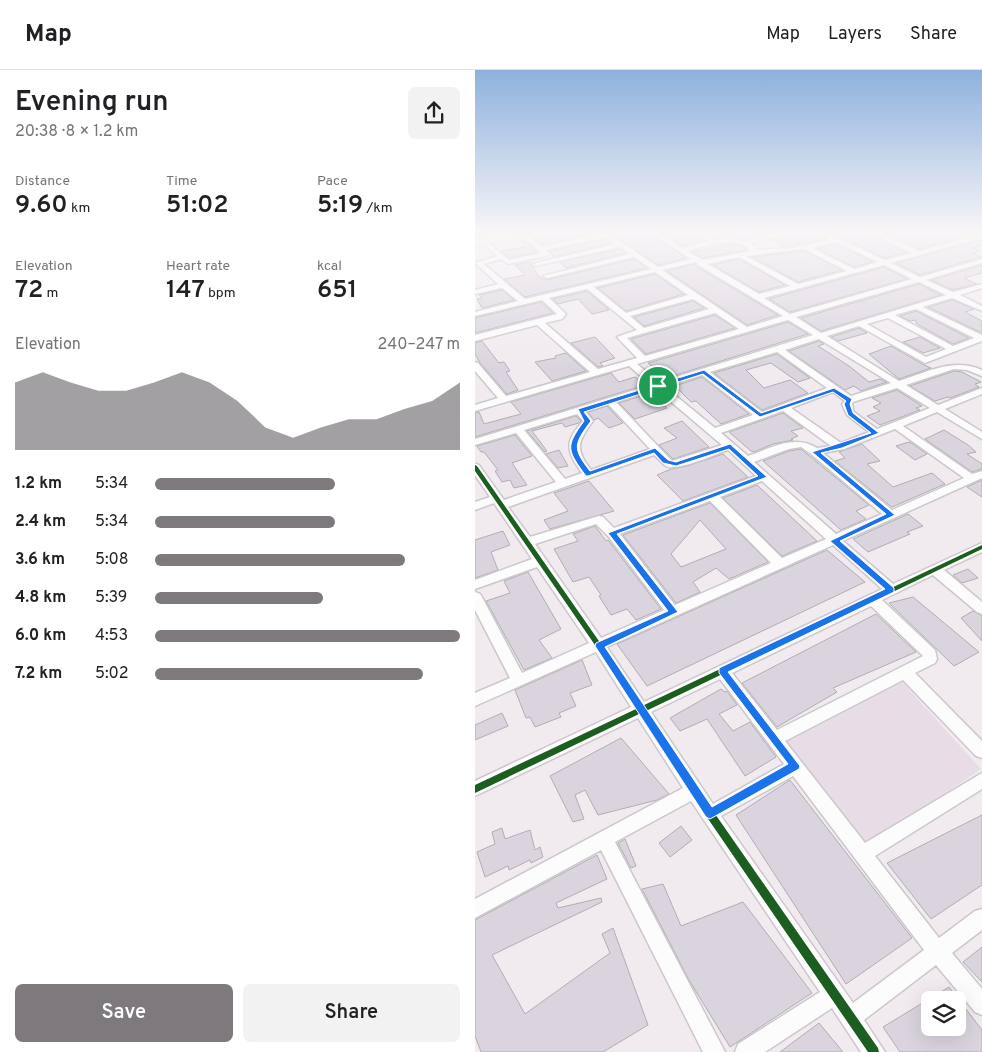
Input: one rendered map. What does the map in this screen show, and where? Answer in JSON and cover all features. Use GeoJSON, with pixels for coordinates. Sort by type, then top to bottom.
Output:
{"type":"FeatureCollection","features":[{"type":"Feature","properties":{"kind":"street"},"geometry":{"type":"LineString","coordinates":[[496,279],[523,302]]}},
{"type":"Feature","properties":{"kind":"street"},"geometry":{"type":"LineString","coordinates":[[552,279],[557,283],[588,286],[619,279]]}},
{"type":"Feature","properties":{"kind":"street"},"geometry":{"type":"LineString","coordinates":[[475,314],[543,297],[557,283],[569,279]]}},
{"type":"Feature","properties":{"kind":"street"},"geometry":{"type":"LineString","coordinates":[[670,279],[745,329]]}},
{"type":"Feature","properties":{"kind":"street"},"geometry":{"type":"LineString","coordinates":[[727,279],[791,316],[982,436]]}},
{"type":"Feature","properties":{"kind":"street"},"geometry":{"type":"LineString","coordinates":[[783,279],[796,286]]}},
{"type":"Feature","properties":{"kind":"street"},"geometry":{"type":"LineString","coordinates":[[758,297],[825,279]]}},
{"type":"Feature","properties":{"kind":"street"},"geometry":{"type":"LineString","coordinates":[[475,408],[918,279],[982,309]]}},
{"type":"Feature","properties":{"kind":"street"},"geometry":{"type":"LineString","coordinates":[[475,292],[504,285]]}},
{"type":"Feature","properties":{"kind":"street"},"geometry":{"type":"LineString","coordinates":[[588,286],[642,330]]}},
{"type":"Feature","properties":{"kind":"street"},"geometry":{"type":"LineString","coordinates":[[475,442],[982,286]]}},
{"type":"Feature","properties":{"kind":"street"},"geometry":{"type":"LineString","coordinates":[[623,316],[695,296]]}},
{"type":"Feature","properties":{"kind":"street"},"geometry":{"type":"LineString","coordinates":[[475,338],[539,322],[562,314],[543,297]]}},
{"type":"Feature","properties":{"kind":"street"},"geometry":{"type":"LineString","coordinates":[[918,307],[981,338]]}},
{"type":"Feature","properties":{"kind":"street"},"geometry":{"type":"LineString","coordinates":[[643,359],[621,337],[716,310]]}},
{"type":"Feature","properties":{"kind":"street"},"geometry":{"type":"LineString","coordinates":[[889,315],[952,349]]}},
{"type":"Feature","properties":{"kind":"street"},"geometry":{"type":"LineString","coordinates":[[539,322],[596,372]]}},
{"type":"Feature","properties":{"kind":"street"},"geometry":{"type":"LineString","coordinates":[[861,324],[942,369]]}},
{"type":"Feature","properties":{"kind":"street"},"geometry":{"type":"LineString","coordinates":[[925,360],[981,338]]}},
{"type":"Feature","properties":{"kind":"street"},"geometry":{"type":"LineString","coordinates":[[778,349],[850,400]]}},
{"type":"Feature","properties":{"kind":"street"},"geometry":{"type":"LineString","coordinates":[[630,362],[714,432],[891,590]]}},
{"type":"Feature","properties":{"kind":"street"},"geometry":{"type":"LineString","coordinates":[[475,365],[504,399]]}},
{"type":"Feature","properties":{"kind":"street"},"geometry":{"type":"LineString","coordinates":[[876,433],[850,414],[847,404],[850,400],[942,369],[958,366],[969,367],[982,373]]}},
{"type":"Feature","properties":{"kind":"street"},"geometry":{"type":"LineString","coordinates":[[704,372],[760,415]]}},
{"type":"Feature","properties":{"kind":"street"},"geometry":{"type":"LineString","coordinates":[[714,432],[834,390]]}},
{"type":"Feature","properties":{"kind":"street"},"geometry":{"type":"LineString","coordinates":[[815,452],[840,446],[981,393]]}},
{"type":"Feature","properties":{"kind":"street"},"geometry":{"type":"LineString","coordinates":[[610,401],[666,462],[676,464],[730,446]]}},
{"type":"Feature","properties":{"kind":"street"},"geometry":{"type":"LineString","coordinates":[[785,408],[840,446]]}},
{"type":"Feature","properties":{"kind":"street"},"geometry":{"type":"LineString","coordinates":[[580,411],[587,421],[574,439],[574,455],[588,474]]}},
{"type":"Feature","properties":{"kind":"street"},"geometry":{"type":"LineString","coordinates":[[896,425],[977,476]]}},
{"type":"Feature","properties":{"kind":"street"},"geometry":{"type":"LineString","coordinates":[[519,430],[562,484]]}},
{"type":"Feature","properties":{"kind":"street"},"geometry":{"type":"LineString","coordinates":[[745,461],[787,446],[799,444],[815,452],[891,515]]}},
{"type":"Feature","properties":{"kind":"street"},"geometry":{"type":"LineString","coordinates":[[475,506],[562,484],[655,450]]}},
{"type":"Feature","properties":{"kind":"street"},"geometry":{"type":"LineString","coordinates":[[475,467],[599,646],[694,791],[873,1052]]}},
{"type":"Feature","properties":{"kind":"street"},"geometry":{"type":"LineString","coordinates":[[475,700],[977,476]]}},
{"type":"Feature","properties":{"kind":"street"},"geometry":{"type":"LineString","coordinates":[[612,533],[763,477]]}},
{"type":"Feature","properties":{"kind":"street"},"geometry":{"type":"LineString","coordinates":[[712,496],[781,565]]}},
{"type":"Feature","properties":{"kind":"street"},"geometry":{"type":"LineString","coordinates":[[527,542],[598,520],[612,533],[673,612]]}},
{"type":"Feature","properties":{"kind":"street"},"geometry":{"type":"LineString","coordinates":[[475,789],[982,547]]}},
{"type":"Feature","properties":{"kind":"street"},"geometry":{"type":"LineString","coordinates":[[475,585],[540,561]]}},
{"type":"Feature","properties":{"kind":"street"},"geometry":{"type":"LineString","coordinates":[[934,569],[982,609]]}},
{"type":"Feature","properties":{"kind":"street"},"geometry":{"type":"LineString","coordinates":[[475,597],[519,681]]}},
{"type":"Feature","properties":{"kind":"street"},"geometry":{"type":"LineString","coordinates":[[774,739],[930,659],[931,654],[872,599]]}},
{"type":"Feature","properties":{"kind":"street"},"geometry":{"type":"LineString","coordinates":[[722,671],[937,951],[982,1005]]}},
{"type":"Feature","properties":{"kind":"street"},"geometry":{"type":"LineString","coordinates":[[904,672],[982,750]]}},
{"type":"Feature","properties":{"kind":"street"},"geometry":{"type":"LineString","coordinates":[[710,814],[795,766]]}},
{"type":"Feature","properties":{"kind":"street"},"geometry":{"type":"LineString","coordinates":[[863,854],[982,780]]}},
{"type":"Feature","properties":{"kind":"street"},"geometry":{"type":"LineString","coordinates":[[475,910],[694,791]]}},
{"type":"Feature","properties":{"kind":"street"},"geometry":{"type":"LineString","coordinates":[[605,840],[714,1052]]}},
{"type":"Feature","properties":{"kind":"street"},"geometry":{"type":"LineString","coordinates":[[850,1018],[982,918]]}},
{"type":"Feature","properties":{"kind":"street"},"geometry":{"type":"LineString","coordinates":[[746,1052],[835,994]]}},
{"type":"Feature","properties":{"kind":"shaded area"},"geometry":{"type":"Polygon","coordinates":[[[893,672],[981,769],[864,848],[776,741],[893,672]]]}},
{"type":"Feature","properties":{"kind":"building"},"geometry":{"type":"Polygon","coordinates":[[[504,279],[601,279],[525,297],[504,279]]]}},
{"type":"Feature","properties":{"kind":"building"},"geometry":{"type":"Polygon","coordinates":[[[635,279],[662,279],[684,294],[626,311],[598,288],[635,279]]]}},
{"type":"Feature","properties":{"kind":"building"},"geometry":{"type":"Polygon","coordinates":[[[679,279],[717,279],[778,315],[747,325],[679,279]]]}},
{"type":"Feature","properties":{"kind":"building"},"geometry":{"type":"Polygon","coordinates":[[[737,279],[774,279],[785,285],[759,292],[737,279]]]}},
{"type":"Feature","properties":{"kind":"building"},"geometry":{"type":"Polygon","coordinates":[[[792,279],[810,279],[798,282],[792,279]]]}},
{"type":"Feature","properties":{"kind":"building"},"geometry":{"type":"Polygon","coordinates":[[[841,279],[907,279],[790,312],[769,299],[841,279]]]}},
{"type":"Feature","properties":{"kind":"building"},"geometry":{"type":"Polygon","coordinates":[[[966,279],[977,284],[953,290],[931,280],[966,279]]]}},
{"type":"Feature","properties":{"kind":"building"},"geometry":{"type":"Polygon","coordinates":[[[919,284],[941,295],[821,331],[801,318],[919,284]]]}},
{"type":"Feature","properties":{"kind":"building"},"geometry":{"type":"Polygon","coordinates":[[[502,290],[514,300],[482,308],[477,299],[482,298],[479,295],[502,290]]]}},
{"type":"Feature","properties":{"kind":"building"},"geometry":{"type":"Polygon","coordinates":[[[587,291],[609,310],[592,314],[578,299],[558,304],[553,299],[587,291]]]}},
{"type":"Feature","properties":{"kind":"building"},"geometry":{"type":"Polygon","coordinates":[[[952,300],[974,309],[965,312],[982,321],[982,333],[928,307],[952,300]]]}},
{"type":"Feature","properties":{"kind":"building"},"geometry":{"type":"Polygon","coordinates":[[[693,301],[704,308],[644,326],[634,317],[693,301]]]}},
{"type":"Feature","properties":{"kind":"building"},"geometry":{"type":"Polygon","coordinates":[[[541,302],[553,313],[475,333],[475,318],[541,302]]]}},
{"type":"Feature","properties":{"kind":"building"},"geometry":{"type":"Polygon","coordinates":[[[916,311],[969,338],[953,344],[917,324],[915,320],[910,321],[900,316],[916,311]]]}},
{"type":"Feature","properties":{"kind":"building"},"geometry":{"type":"Polygon","coordinates":[[[715,315],[735,328],[646,354],[631,339],[715,315]]]}},
{"type":"Feature","properties":{"kind":"building"},"geometry":{"type":"Polygon","coordinates":[[[788,322],[808,334],[666,378],[648,363],[788,322]]]}},
{"type":"Feature","properties":{"kind":"building"},"geometry":{"type":"Polygon","coordinates":[[[859,328],[867,333],[838,341],[831,337],[859,328]]]}},
{"type":"Feature","properties":{"kind":"building"},"geometry":{"type":"Polygon","coordinates":[[[595,337],[615,358],[600,363],[603,366],[598,367],[571,343],[595,337]]]}},
{"type":"Feature","properties":{"kind":"building"},"geometry":{"type":"Polygon","coordinates":[[[920,337],[940,348],[923,353],[903,342],[920,337]]]}},
{"type":"Feature","properties":{"kind":"building"},"geometry":{"type":"Polygon","coordinates":[[[482,341],[499,363],[504,362],[510,371],[506,372],[518,390],[507,394],[480,363],[475,354],[475,343],[482,341]]]}},
{"type":"Feature","properties":{"kind":"building"},"geometry":{"type":"Polygon","coordinates":[[[819,341],[824,344],[818,346],[849,366],[869,382],[880,379],[887,382],[861,391],[854,386],[845,390],[789,351],[819,341]]]}},
{"type":"Feature","properties":{"kind":"building"},"geometry":{"type":"Polygon","coordinates":[[[891,346],[931,368],[899,379],[869,354],[891,346]]]}},
{"type":"Feature","properties":{"kind":"building"},"geometry":{"type":"Polygon","coordinates":[[[566,353],[586,371],[552,381],[535,362],[556,358],[555,356],[566,353]]]}},
{"type":"Feature","properties":{"kind":"building"},"geometry":{"type":"Polygon","coordinates":[[[777,354],[810,378],[798,382],[771,363],[746,370],[764,388],[790,380],[808,393],[762,410],[714,373],[777,354]]]}},
{"type":"Feature","properties":{"kind":"building"},"geometry":{"type":"Polygon","coordinates":[[[954,371],[962,372],[981,382],[975,384],[979,387],[950,398],[935,401],[910,386],[954,371]]]}},
{"type":"Feature","properties":{"kind":"building"},"geometry":{"type":"Polygon","coordinates":[[[611,373],[619,382],[635,377],[645,385],[475,437],[475,413],[479,412],[484,424],[521,414],[511,402],[611,373]]]}},
{"type":"Feature","properties":{"kind":"building"},"geometry":{"type":"Polygon","coordinates":[[[702,377],[749,414],[721,424],[696,401],[691,402],[675,386],[702,377]]]}},
{"type":"Feature","properties":{"kind":"building"},"geometry":{"type":"Polygon","coordinates":[[[897,390],[922,406],[916,408],[920,410],[880,425],[867,416],[880,411],[873,407],[881,403],[872,398],[897,390]]]}},
{"type":"Feature","properties":{"kind":"building"},"geometry":{"type":"Polygon","coordinates":[[[651,393],[667,408],[635,419],[619,403],[651,393]]]}},
{"type":"Feature","properties":{"kind":"building"},"geometry":{"type":"Polygon","coordinates":[[[607,406],[623,423],[609,428],[598,418],[594,420],[588,412],[607,406]]]}},
{"type":"Feature","properties":{"kind":"building"},"geometry":{"type":"Polygon","coordinates":[[[783,413],[803,428],[791,431],[798,436],[791,439],[793,440],[773,444],[754,452],[729,432],[783,413]]]}},
{"type":"Feature","properties":{"kind":"building"},"geometry":{"type":"Polygon","coordinates":[[[576,416],[581,421],[579,423],[565,427],[562,423],[532,431],[547,451],[545,452],[527,431],[576,416]]]}},
{"type":"Feature","properties":{"kind":"building"},"geometry":{"type":"Polygon","coordinates":[[[682,421],[709,447],[673,459],[659,445],[677,438],[664,428],[682,421]]]}},
{"type":"Feature","properties":{"kind":"building"},"geometry":{"type":"Polygon","coordinates":[[[944,430],[976,452],[967,454],[982,464],[982,469],[972,472],[925,439],[944,430]]]}},
{"type":"Feature","properties":{"kind":"building"},"geometry":{"type":"Polygon","coordinates":[[[515,435],[532,456],[512,463],[527,485],[514,488],[510,480],[502,482],[495,471],[498,470],[477,446],[515,435]]]}},
{"type":"Feature","properties":{"kind":"building"},"geometry":{"type":"Polygon","coordinates":[[[909,442],[927,454],[915,460],[896,446],[909,442]]]}},
{"type":"Feature","properties":{"kind":"building"},"geometry":{"type":"Polygon","coordinates":[[[862,444],[880,461],[867,464],[893,487],[932,473],[945,484],[892,507],[835,461],[845,458],[839,452],[862,444]]]}},
{"type":"Feature","properties":{"kind":"building"},"geometry":{"type":"Polygon","coordinates":[[[801,449],[869,505],[856,511],[866,519],[841,530],[763,461],[789,451],[801,449]]]}},
{"type":"Feature","properties":{"kind":"building"},"geometry":{"type":"Polygon","coordinates":[[[559,450],[568,466],[558,468],[546,454],[559,450]]]}},
{"type":"Feature","properties":{"kind":"building"},"geometry":{"type":"Polygon","coordinates":[[[723,454],[748,477],[683,501],[657,475],[671,469],[687,466],[723,454]]]}},
{"type":"Feature","properties":{"kind":"building"},"geometry":{"type":"Polygon","coordinates":[[[982,480],[982,497],[967,487],[982,480]]]}},
{"type":"Feature","properties":{"kind":"building"},"geometry":{"type":"Polygon","coordinates":[[[589,481],[614,511],[550,529],[544,520],[568,511],[554,493],[589,481]]]}},
{"type":"Feature","properties":{"kind":"building"},"geometry":{"type":"Polygon","coordinates":[[[757,485],[817,541],[782,556],[723,498],[757,485]]]}},
{"type":"Feature","properties":{"kind":"building"},"geometry":{"type":"Polygon","coordinates":[[[710,503],[768,562],[729,579],[716,568],[693,582],[700,592],[676,603],[623,535],[710,503]],[[700,520],[671,554],[681,567],[726,549],[700,520]]]}},
{"type":"Feature","properties":{"kind":"building"},"geometry":{"type":"Polygon","coordinates":[[[908,514],[923,526],[907,532],[910,534],[868,552],[853,539],[908,514]]]}},
{"type":"Feature","properties":{"kind":"building"},"geometry":{"type":"Polygon","coordinates":[[[595,526],[661,609],[636,620],[627,609],[611,615],[589,577],[573,582],[554,549],[578,541],[573,534],[595,526]]]}},
{"type":"Feature","properties":{"kind":"building"},"geometry":{"type":"Polygon","coordinates":[[[503,531],[510,545],[491,552],[498,570],[475,578],[475,540],[503,531]]]}},
{"type":"Feature","properties":{"kind":"building"},"geometry":{"type":"Polygon","coordinates":[[[827,550],[865,582],[647,686],[617,644],[827,550]]]}},
{"type":"Feature","properties":{"kind":"building"},"geometry":{"type":"Polygon","coordinates":[[[968,569],[978,578],[962,583],[953,575],[968,569]]]}},
{"type":"Feature","properties":{"kind":"building"},"geometry":{"type":"Polygon","coordinates":[[[528,572],[561,629],[539,640],[552,658],[524,670],[486,601],[510,593],[504,581],[528,572]]]}},
{"type":"Feature","properties":{"kind":"building"},"geometry":{"type":"Polygon","coordinates":[[[913,597],[979,652],[954,666],[889,603],[913,597]]]}},
{"type":"Feature","properties":{"kind":"building"},"geometry":{"type":"Polygon","coordinates":[[[973,611],[982,616],[982,641],[961,618],[973,611]]]}},
{"type":"Feature","properties":{"kind":"building"},"geometry":{"type":"Polygon","coordinates":[[[876,614],[916,652],[833,688],[837,692],[777,727],[742,683],[876,614]]]}},
{"type":"Feature","properties":{"kind":"building"},"geometry":{"type":"Polygon","coordinates":[[[582,660],[592,685],[570,693],[576,706],[559,713],[561,717],[535,727],[530,717],[526,718],[515,690],[582,660]]]}},
{"type":"Feature","properties":{"kind":"building"},"geometry":{"type":"Polygon","coordinates":[[[721,689],[725,692],[727,691],[737,705],[719,714],[733,731],[750,722],[776,757],[745,776],[707,719],[680,731],[670,718],[721,689]]]}},
{"type":"Feature","properties":{"kind":"building"},"geometry":{"type":"Polygon","coordinates":[[[502,713],[508,726],[475,740],[475,725],[502,713]]]}},
{"type":"Feature","properties":{"kind":"building"},"geometry":{"type":"Polygon","coordinates":[[[621,738],[669,794],[657,800],[598,815],[585,790],[575,795],[584,819],[573,822],[550,776],[621,738]]]}},
{"type":"Feature","properties":{"kind":"building"},"geometry":{"type":"Polygon","coordinates":[[[790,780],[912,938],[846,984],[736,815],[790,780]]]}},
{"type":"Feature","properties":{"kind":"building"},"geometry":{"type":"Polygon","coordinates":[[[982,815],[982,885],[931,919],[887,863],[982,815]]]}},
{"type":"Feature","properties":{"kind":"building"},"geometry":{"type":"Polygon","coordinates":[[[681,826],[692,840],[670,857],[659,843],[681,826]]]}},
{"type":"Feature","properties":{"kind":"building"},"geometry":{"type":"Polygon","coordinates":[[[502,828],[505,839],[530,830],[535,850],[540,847],[543,857],[531,863],[530,860],[509,870],[508,866],[485,877],[477,852],[495,844],[492,832],[502,828]]]}},
{"type":"Feature","properties":{"kind":"building"},"geometry":{"type":"Polygon","coordinates":[[[625,839],[636,866],[631,868],[618,843],[625,839]]]}},
{"type":"Feature","properties":{"kind":"building"},"geometry":{"type":"Polygon","coordinates":[[[597,855],[607,879],[556,903],[558,908],[601,898],[602,902],[492,955],[525,1014],[610,953],[602,934],[613,928],[648,1025],[603,1052],[481,1052],[475,1036],[475,920],[597,855]]]}},
{"type":"Feature","properties":{"kind":"building"},"geometry":{"type":"Polygon","coordinates":[[[663,884],[681,926],[743,902],[812,993],[730,1047],[689,980],[642,889],[663,884]]]}},
{"type":"Feature","properties":{"kind":"building"},"geometry":{"type":"Polygon","coordinates":[[[982,947],[982,982],[963,962],[982,947]]]}},
{"type":"Feature","properties":{"kind":"building"},"geometry":{"type":"Polygon","coordinates":[[[949,987],[952,991],[942,991],[949,987]]]}},
{"type":"Feature","properties":{"kind":"building"},"geometry":{"type":"Polygon","coordinates":[[[921,1004],[921,1036],[966,1036],[966,1009],[982,1030],[982,1052],[900,1052],[883,1027],[921,1004]]]}},
{"type":"Feature","properties":{"kind":"building"},"geometry":{"type":"Polygon","coordinates":[[[819,1023],[843,1052],[780,1052],[819,1023]]]}},
{"type":"Feature","properties":{"kind":"cycle path"},"geometry":{"type":"LineString","coordinates":[[475,467],[599,646],[694,791],[874,1052]]}},
{"type":"Feature","properties":{"kind":"cycle path"},"geometry":{"type":"LineString","coordinates":[[475,789],[982,547]]}},
{"type":"Feature","properties":{"kind":"route"},"geometry":{"type":"LineString","coordinates":[[704,372],[760,415],[834,390],[850,400],[847,404],[847,410],[850,414],[876,433],[840,446],[815,452],[891,515],[834,541],[891,590],[722,671],[795,766],[710,814],[599,646],[673,612],[612,533],[763,477],[730,446],[680,464],[669,464],[655,450],[588,474],[574,455],[574,439],[587,421],[580,411],[658,386],[704,372]]}}]}
